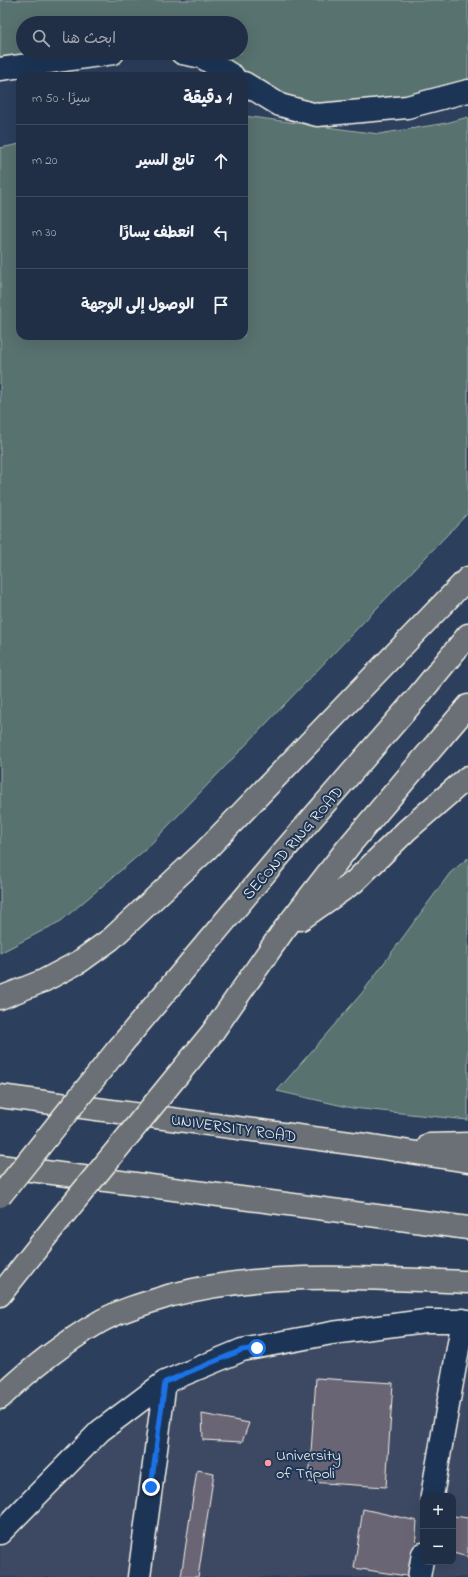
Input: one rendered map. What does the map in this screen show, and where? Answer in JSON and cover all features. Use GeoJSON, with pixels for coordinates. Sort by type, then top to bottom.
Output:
{"type":"FeatureCollection","features":[{"type":"Feature","properties":{"kind":"highway"},"geometry":{"type":"LineString","coordinates":[[0,998],[43,981],[78,962],[111,939],[206,850],[468,578]]}},
{"type":"Feature","properties":{"kind":"highway","name":"SECOND RING ROAD"},"geometry":{"type":"LineString","coordinates":[[0,1196],[117,1050],[282,853],[420,695],[468,635]]}},
{"type":"Feature","properties":{"kind":"highway"},"geometry":{"type":"LineString","coordinates":[[0,1295],[212,1033],[283,931],[349,846],[468,706]]}},
{"type":"Feature","properties":{"kind":"highway"},"geometry":{"type":"LineString","coordinates":[[283,931],[354,882],[407,830],[468,777]]}},
{"type":"Feature","properties":{"kind":"highway","name":"UNIVERSITY ROAD"},"geometry":{"type":"LineString","coordinates":[[0,1096],[365,1145],[468,1161]]}},
{"type":"Feature","properties":{"kind":"highway"},"geometry":{"type":"LineString","coordinates":[[365,1145],[468,1144]]}},
{"type":"Feature","properties":{"kind":"highway"},"geometry":{"type":"LineString","coordinates":[[0,1166],[468,1228]]}},
{"type":"Feature","properties":{"kind":"highway"},"geometry":{"type":"LineString","coordinates":[[0,1398],[62,1346],[102,1321],[149,1301],[202,1288],[268,1279],[335,1276],[468,1282]]}},
{"type":"Feature","properties":{"kind":"street"},"geometry":{"type":"LineString","coordinates":[[0,69],[64,60]]}},
{"type":"Feature","properties":{"kind":"street"},"geometry":{"type":"LineString","coordinates":[[207,60],[226,72]]}},
{"type":"Feature","properties":{"kind":"street"},"geometry":{"type":"LineString","coordinates":[[248,85],[280,105],[317,116],[407,107],[468,91]]}},
{"type":"Feature","properties":{"kind":"street"},"geometry":{"type":"LineString","coordinates":[[0,1533],[100,1431],[165,1382],[242,1350],[332,1333],[425,1321],[466,1321],[433,1493]]}},
{"type":"Feature","properties":{"kind":"street"},"geometry":{"type":"LineString","coordinates":[[139,1577],[165,1382]]}},
{"type":"Feature","properties":{"kind":"street"},"geometry":{"type":"LineString","coordinates":[[420,1577],[422,1565]]}},
{"type":"Feature","properties":{"kind":"shaded area","name":"University of Tripoli"},"geometry":{"type":"Polygon","coordinates":[[[468,1321],[468,1577],[0,1577],[0,1533],[100,1431],[242,1350],[468,1321]]]}},
{"type":"Feature","properties":{"kind":"green space"},"geometry":{"type":"Polygon","coordinates":[[[0,0],[468,0],[468,91],[317,115],[248,83],[248,72],[223,72],[197,60],[248,60],[248,16],[16,16],[16,60],[64,60],[0,69],[0,0]]]}},
{"type":"Feature","properties":{"kind":"green space"},"geometry":{"type":"Polygon","coordinates":[[[248,117],[379,134],[446,123],[468,117],[468,513],[146,849],[61,921],[0,953],[0,148],[16,145],[16,340],[248,340],[248,117]]]}},
{"type":"Feature","properties":{"kind":"green space"},"geometry":{"type":"Polygon","coordinates":[[[468,858],[468,1120],[352,1108],[277,1091],[362,993],[450,873],[468,858]]]}},
{"type":"Feature","properties":{"kind":"building"},"geometry":{"type":"Polygon","coordinates":[[[316,1378],[393,1383],[386,1487],[309,1482],[316,1378]]]}},
{"type":"Feature","properties":{"kind":"building"},"geometry":{"type":"Polygon","coordinates":[[[202,1414],[249,1423],[242,1442],[203,1440],[202,1414]]]}},
{"type":"Feature","properties":{"kind":"building"},"geometry":{"type":"Polygon","coordinates":[[[197,1470],[214,1473],[198,1577],[181,1577],[197,1470]]]}},
{"type":"Feature","properties":{"kind":"building"},"geometry":{"type":"Polygon","coordinates":[[[363,1509],[417,1521],[413,1577],[354,1568],[363,1509]]]}},
{"type":"Feature","properties":{"kind":"building"},"geometry":{"type":"Polygon","coordinates":[[[456,1516],[468,1518],[468,1557],[456,1554],[456,1516]]]}},
{"type":"Feature","properties":{"kind":"place","name":"University of Tripoli"},"geometry":{"type":"Point","coordinates":[268,1463]}},
{"type":"Feature","properties":{"kind":"route"},"geometry":{"type":"LineString","coordinates":[[151,1487],[165,1382],[242,1350],[257,1348]]}}]}
